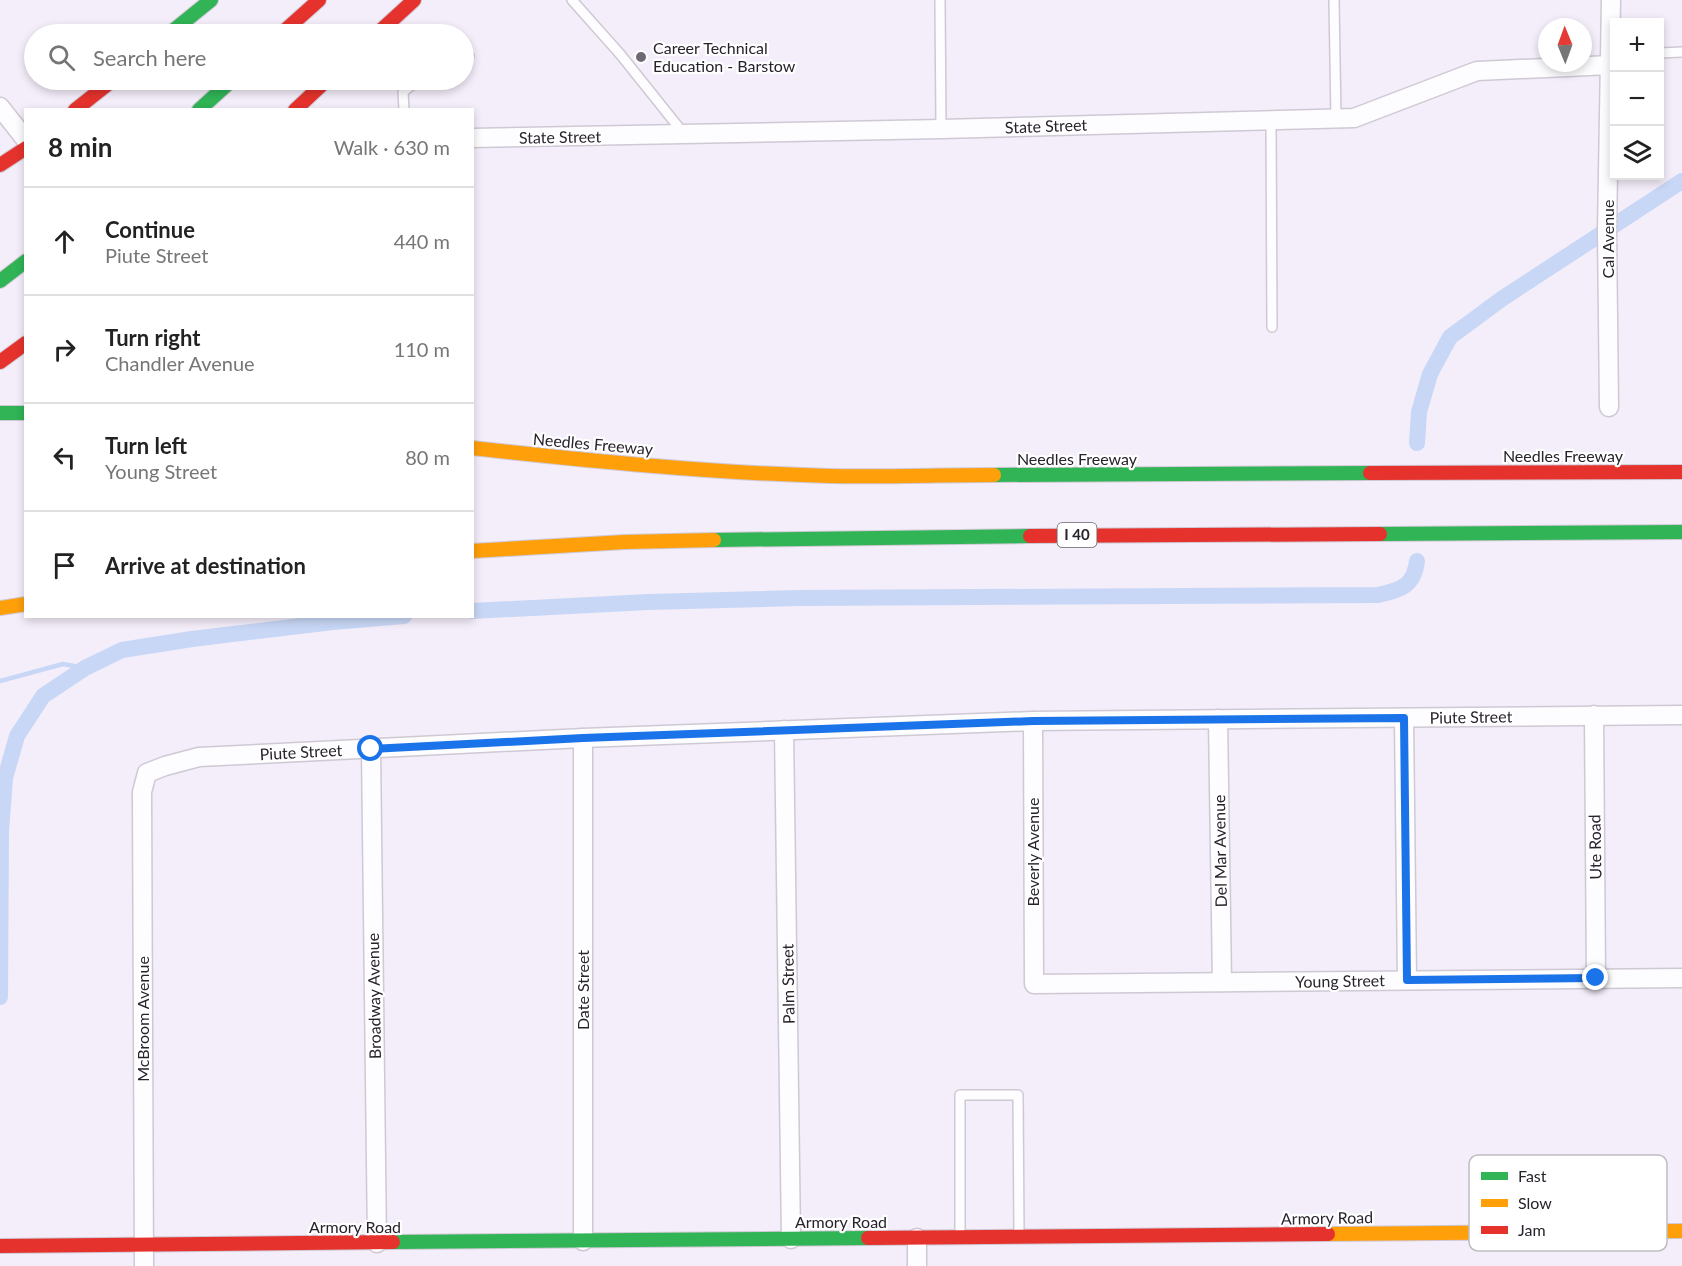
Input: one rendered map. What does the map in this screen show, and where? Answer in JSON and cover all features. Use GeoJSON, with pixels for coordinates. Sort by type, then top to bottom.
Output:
{"type":"FeatureCollection","features":[{"type":"Feature","properties":{"kind":"main road"},"geometry":{"type":"LineString","coordinates":[[292,24],[319,0]]}},
{"type":"Feature","properties":{"kind":"main road"},"geometry":{"type":"LineString","coordinates":[[387,24],[414,0]]}},
{"type":"Feature","properties":{"kind":"main road"},"geometry":{"type":"LineString","coordinates":[[180,24],[202,3]]}},
{"type":"Feature","properties":{"kind":"main road"},"geometry":{"type":"LineString","coordinates":[[78,108],[100,90]]}},
{"type":"Feature","properties":{"kind":"main road"},"geometry":{"type":"LineString","coordinates":[[201,108],[221,90]]}},
{"type":"Feature","properties":{"kind":"main road"},"geometry":{"type":"LineString","coordinates":[[297,108],[316,90]]}},
{"type":"Feature","properties":{"kind":"main road"},"geometry":{"type":"LineString","coordinates":[[0,165],[24,149]]}},
{"type":"Feature","properties":{"kind":"main road"},"geometry":{"type":"LineString","coordinates":[[0,281],[24,263]]}},
{"type":"Feature","properties":{"kind":"main road"},"geometry":{"type":"LineString","coordinates":[[0,362],[24,345]]}},
{"type":"Feature","properties":{"kind":"main road"},"geometry":{"type":"LineString","coordinates":[[0,413],[24,413]]}},
{"type":"Feature","properties":{"kind":"main road","name":"Needles Freeway"},"geometry":{"type":"LineString","coordinates":[[474,448],[657,467],[831,476],[1682,471]]}},
{"type":"Feature","properties":{"kind":"main road","name":"I 40"},"geometry":{"type":"LineString","coordinates":[[474,550],[625,542],[817,537],[1682,532]]}},
{"type":"Feature","properties":{"kind":"main road"},"geometry":{"type":"LineString","coordinates":[[0,608],[24,604]]}},
{"type":"Feature","properties":{"kind":"main road","name":"Armory Road"},"geometry":{"type":"LineString","coordinates":[[1667,1231],[1682,1231]]}},
{"type":"Feature","properties":{"kind":"main road","name":"Armory Road"},"geometry":{"type":"LineString","coordinates":[[0,1246],[372,1247],[583,1241],[1469,1233]]}},
{"type":"Feature","properties":{"kind":"street","name":"Cal Avenue"},"geometry":{"type":"LineString","coordinates":[[1611,0],[1611,18]]}},
{"type":"Feature","properties":{"kind":"street","name":"State Street"},"geometry":{"type":"LineString","coordinates":[[474,138],[1354,118],[1477,71],[1610,59]]}},
{"type":"Feature","properties":{"kind":"street","name":"Cal Avenue"},"geometry":{"type":"LineString","coordinates":[[1609,406],[1607,231],[1612,72]]}},
{"type":"Feature","properties":{"kind":"street"},"geometry":{"type":"LineString","coordinates":[[0,107],[24,137]]}},
{"type":"Feature","properties":{"kind":"street","name":"Ute Road"},"geometry":{"type":"LineString","coordinates":[[1594,715],[1596,978]]}},
{"type":"Feature","properties":{"kind":"street","name":"Piute Street"},"geometry":{"type":"LineString","coordinates":[[147,773],[199,757],[784,730],[1033,721],[1682,715]]}},
{"type":"Feature","properties":{"kind":"street"},"geometry":{"type":"LineString","coordinates":[[1404,718],[1407,980]]}},
{"type":"Feature","properties":{"kind":"street","name":"Del Mar Avenue"},"geometry":{"type":"LineString","coordinates":[[1218,719],[1222,982]]}},
{"type":"Feature","properties":{"kind":"street","name":"Beverly Avenue"},"geometry":{"type":"LineString","coordinates":[[1033,721],[1034,984]]}},
{"type":"Feature","properties":{"kind":"street","name":"Palm Street"},"geometry":{"type":"LineString","coordinates":[[784,730],[791,1239]]}},
{"type":"Feature","properties":{"kind":"street","name":"Date Street"},"geometry":{"type":"LineString","coordinates":[[583,738],[583,1241]]}},
{"type":"Feature","properties":{"kind":"street","name":"Broadway Avenue"},"geometry":{"type":"LineString","coordinates":[[371,749],[372,1247]]}},
{"type":"Feature","properties":{"kind":"street","name":"McBroom Avenue"},"geometry":{"type":"LineString","coordinates":[[144,1266],[142,792],[147,773]]}},
{"type":"Feature","properties":{"kind":"street","name":"Young Street"},"geometry":{"type":"LineString","coordinates":[[1034,984],[1682,978]]}},
{"type":"Feature","properties":{"kind":"street"},"geometry":{"type":"LineString","coordinates":[[917,1238],[917,1266]]}},
{"type":"Feature","properties":{"kind":"lane"},"geometry":{"type":"LineString","coordinates":[[572,0],[620,54],[684,134]]}},
{"type":"Feature","properties":{"kind":"lane"},"geometry":{"type":"LineString","coordinates":[[940,0],[941,129]]}},
{"type":"Feature","properties":{"kind":"lane"},"geometry":{"type":"LineString","coordinates":[[1334,0],[1336,118]]}},
{"type":"Feature","properties":{"kind":"lane"},"geometry":{"type":"LineString","coordinates":[[1664,53],[1682,52]]}},
{"type":"Feature","properties":{"kind":"lane"},"geometry":{"type":"LineString","coordinates":[[404,108],[404,92],[406,90]]}},
{"type":"Feature","properties":{"kind":"lane"},"geometry":{"type":"LineString","coordinates":[[1271,120],[1272,327]]}},
{"type":"Feature","properties":{"kind":"lane"},"geometry":{"type":"LineString","coordinates":[[960,1238],[960,1095],[1018,1095],[1019,1237]]}},
{"type":"Feature","properties":{"kind":"waterway"},"geometry":{"type":"LineString","coordinates":[[1417,443],[1419,412],[1430,374],[1450,337],[1503,298],[1682,181]]}},
{"type":"Feature","properties":{"kind":"waterway"},"geometry":{"type":"LineString","coordinates":[[474,611],[648,602],[799,598],[1378,595],[1405,586],[1413,576],[1417,561]]}},
{"type":"Feature","properties":{"kind":"waterway"},"geometry":{"type":"LineString","coordinates":[[0,997],[1,831],[5,778],[17,736],[43,696],[85,668],[122,650],[192,639],[380,618]]}},
{"type":"Feature","properties":{"kind":"waterway"},"geometry":{"type":"LineString","coordinates":[[0,681],[63,664],[85,668]]}},
{"type":"Feature","properties":{"kind":"traffic: fast"},"geometry":{"type":"LineString","coordinates":[[181,24],[211,0]]}},
{"type":"Feature","properties":{"kind":"traffic: fast"},"geometry":{"type":"LineString","coordinates":[[201,108],[221,90]]}},
{"type":"Feature","properties":{"kind":"traffic: fast"},"geometry":{"type":"LineString","coordinates":[[0,281],[24,263]]}},
{"type":"Feature","properties":{"kind":"traffic: fast"},"geometry":{"type":"LineString","coordinates":[[0,413],[24,413]]}},
{"type":"Feature","properties":{"kind":"traffic: fast"},"geometry":{"type":"LineString","coordinates":[[994,475],[1370,473]]}},
{"type":"Feature","properties":{"kind":"traffic: fast"},"geometry":{"type":"LineString","coordinates":[[1380,534],[1682,532]]}},
{"type":"Feature","properties":{"kind":"traffic: fast"},"geometry":{"type":"LineString","coordinates":[[714,540],[1030,536]]}},
{"type":"Feature","properties":{"kind":"traffic: fast"},"geometry":{"type":"LineString","coordinates":[[393,1242],[868,1238]]}},
{"type":"Feature","properties":{"kind":"traffic: slow"},"geometry":{"type":"LineString","coordinates":[[474,448],[606,462],[741,472],[851,476],[994,475]]}},
{"type":"Feature","properties":{"kind":"traffic: slow"},"geometry":{"type":"LineString","coordinates":[[474,551],[625,542],[714,540]]}},
{"type":"Feature","properties":{"kind":"traffic: slow"},"geometry":{"type":"LineString","coordinates":[[0,608],[24,604]]}},
{"type":"Feature","properties":{"kind":"traffic: slow"},"geometry":{"type":"LineString","coordinates":[[1667,1231],[1682,1231]]}},
{"type":"Feature","properties":{"kind":"traffic: slow"},"geometry":{"type":"LineString","coordinates":[[1328,1234],[1469,1233]]}},
{"type":"Feature","properties":{"kind":"traffic: jam"},"geometry":{"type":"LineString","coordinates":[[292,24],[319,0]]}},
{"type":"Feature","properties":{"kind":"traffic: jam"},"geometry":{"type":"LineString","coordinates":[[388,24],[414,0]]}},
{"type":"Feature","properties":{"kind":"traffic: jam"},"geometry":{"type":"LineString","coordinates":[[78,108],[100,90]]}},
{"type":"Feature","properties":{"kind":"traffic: jam"},"geometry":{"type":"LineString","coordinates":[[297,108],[316,90]]}},
{"type":"Feature","properties":{"kind":"traffic: jam"},"geometry":{"type":"LineString","coordinates":[[0,165],[24,149]]}},
{"type":"Feature","properties":{"kind":"traffic: jam"},"geometry":{"type":"LineString","coordinates":[[0,362],[24,344]]}},
{"type":"Feature","properties":{"kind":"traffic: jam"},"geometry":{"type":"LineString","coordinates":[[1370,473],[1682,472]]}},
{"type":"Feature","properties":{"kind":"traffic: jam"},"geometry":{"type":"LineString","coordinates":[[1030,536],[1380,534]]}},
{"type":"Feature","properties":{"kind":"traffic: jam"},"geometry":{"type":"LineString","coordinates":[[868,1238],[1328,1234]]}},
{"type":"Feature","properties":{"kind":"traffic: jam"},"geometry":{"type":"LineString","coordinates":[[0,1246],[393,1242]]}},
{"type":"Feature","properties":{"kind":"place","name":"Career Technical Education - Barstow"},"geometry":{"type":"Point","coordinates":[641,57]}},
{"type":"Feature","properties":{"kind":"route"},"geometry":{"type":"LineString","coordinates":[[371,749],[583,738],[1033,721],[1404,718],[1407,980],[1596,978]]}}]}
